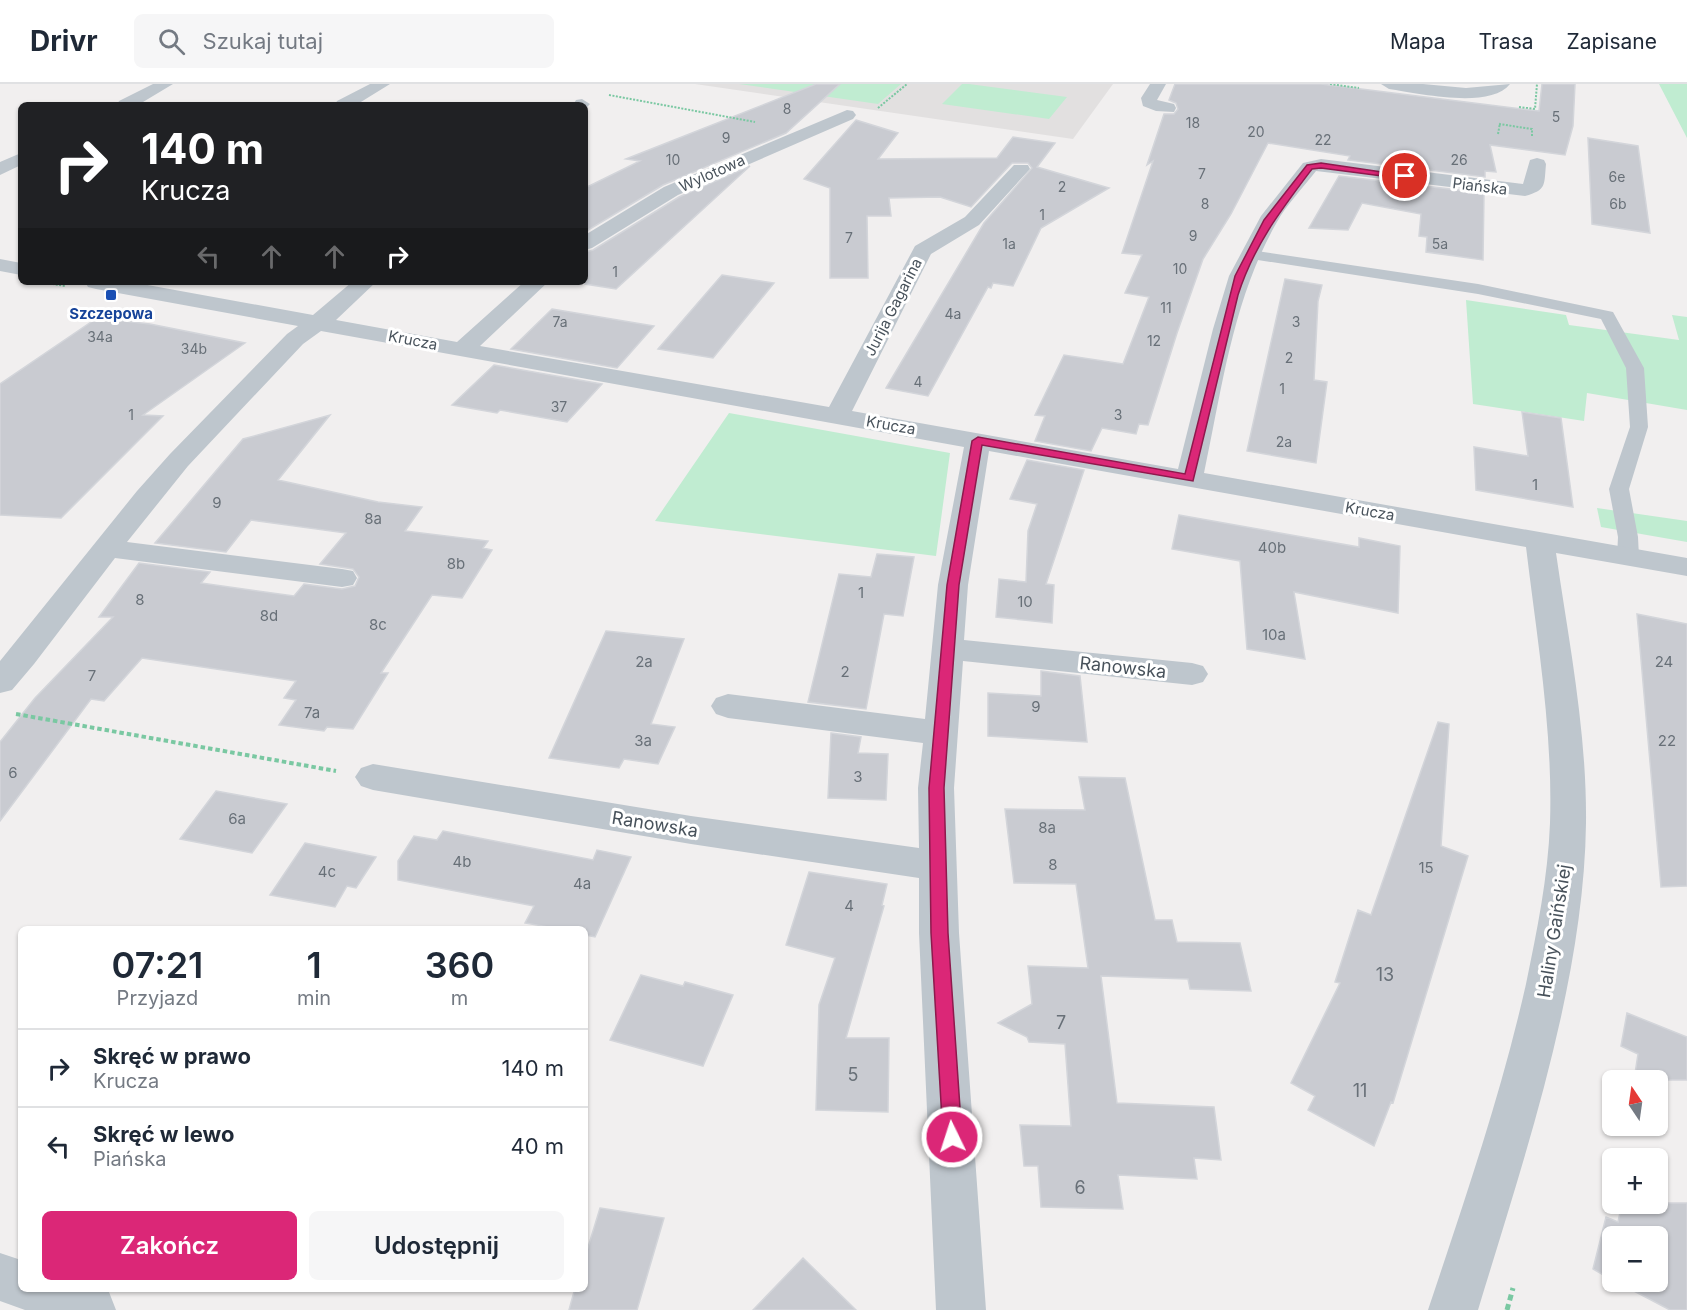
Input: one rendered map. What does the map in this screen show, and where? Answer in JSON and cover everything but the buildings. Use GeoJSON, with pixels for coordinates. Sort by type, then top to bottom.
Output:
{"type":"FeatureCollection","features":[{"type":"Feature","properties":{"kind":"street"},"geometry":{"type":"LineString","coordinates":[[130,102],[165,84]]}},
{"type":"Feature","properties":{"kind":"street"},"geometry":{"type":"LineString","coordinates":[[349,102],[382,84]]}},
{"type":"Feature","properties":{"kind":"street"},"geometry":{"type":"LineString","coordinates":[[1158,84],[1149,102],[1168,108]]}},
{"type":"Feature","properties":{"kind":"street"},"geometry":{"type":"LineString","coordinates":[[1389,84],[1471,93],[1494,90],[1502,84]]}},
{"type":"Feature","properties":{"kind":"street","name":"Wylotowa"},"geometry":{"type":"LineString","coordinates":[[588,242],[671,191],[847,115]]}},
{"type":"Feature","properties":{"kind":"street"},"geometry":{"type":"LineString","coordinates":[[0,169],[18,160]]}},
{"type":"Feature","properties":{"kind":"street","name":"Piańska"},"geometry":{"type":"LineString","coordinates":[[1189,478],[1224,329],[1240,276],[1268,220],[1310,167],[1336,167],[1525,190],[1534,186],[1537,164]]}},
{"type":"Feature","properties":{"kind":"street","name":"Jurija Gagarina"},"geometry":{"type":"LineString","coordinates":[[838,415],[922,250],[972,221],[1021,169]]}},
{"type":"Feature","properties":{"kind":"street"},"geometry":{"type":"LineString","coordinates":[[0,265],[18,268]]}},
{"type":"Feature","properties":{"kind":"street","name":"Krucza"},"geometry":{"type":"LineString","coordinates":[[113,285],[462,350],[1687,567]]}},
{"type":"Feature","properties":{"kind":"street"},"geometry":{"type":"LineString","coordinates":[[0,682],[147,497],[200,437],[295,339],[361,285]]}},
{"type":"Feature","properties":{"kind":"street"},"geometry":{"type":"LineString","coordinates":[[462,350],[534,285]]}},
{"type":"Feature","properties":{"kind":"street"},"geometry":{"type":"LineString","coordinates":[[960,1310],[937,866],[939,733],[946,650],[960,538],[978,441]]}},
{"type":"Feature","properties":{"kind":"street","name":"Haliny Gaińskiej"},"geometry":{"type":"LineString","coordinates":[[1453,1310],[1509,1133],[1538,1021],[1560,910],[1565,869],[1568,823],[1565,734],[1540,541]]}},
{"type":"Feature","properties":{"kind":"street"},"geometry":{"type":"LineString","coordinates":[[107,548],[342,578]]}},
{"type":"Feature","properties":{"kind":"street","name":"Ranowska"},"geometry":{"type":"LineString","coordinates":[[946,650],[1192,674]]}},
{"type":"Feature","properties":{"kind":"street"},"geometry":{"type":"LineString","coordinates":[[728,706],[939,733]]}},
{"type":"Feature","properties":{"kind":"street","name":"Ranowska"},"geometry":{"type":"LineString","coordinates":[[373,777],[692,830],[937,866]]}},
{"type":"Feature","properties":{"kind":"street"},"geometry":{"type":"LineString","coordinates":[[0,1277],[18,1284]]}},
{"type":"Feature","properties":{"kind":"street"},"geometry":{"type":"LineString","coordinates":[[42,1292],[91,1310]]}},
{"type":"Feature","properties":{"kind":"lane"},"geometry":{"type":"LineString","coordinates":[[1250,255],[1502,292],[1607,315],[1635,368],[1639,427],[1618,489],[1628,537],[1628,557]]}},
{"type":"Feature","properties":{"kind":"path"},"geometry":{"type":"LineString","coordinates":[[881,106],[908,84]]}},
{"type":"Feature","properties":{"kind":"path"},"geometry":{"type":"LineString","coordinates":[[586,102],[598,93],[805,133]]}},
{"type":"Feature","properties":{"kind":"path"},"geometry":{"type":"LineString","coordinates":[[1498,134],[1501,117]]}},
{"type":"Feature","properties":{"kind":"path"},"geometry":{"type":"LineString","coordinates":[[1499,124],[1527,128]]}},
{"type":"Feature","properties":{"kind":"path"},"geometry":{"type":"LineString","coordinates":[[12,713],[373,777]]}},
{"type":"Feature","properties":{"kind":"shaded area"},"geometry":{"type":"Polygon","coordinates":[[[695,84],[1113,84],[1073,139],[695,84]]]}},
{"type":"Feature","properties":{"kind":"green space"},"geometry":{"type":"Polygon","coordinates":[[[739,84],[901,84],[878,104],[739,84]]]}},
{"type":"Feature","properties":{"kind":"green space"},"geometry":{"type":"Polygon","coordinates":[[[962,84],[1067,97],[1049,119],[942,104],[962,84]]]}},
{"type":"Feature","properties":{"kind":"green space"},"geometry":{"type":"Polygon","coordinates":[[[1659,84],[1687,84],[1687,138],[1659,84]]]}},
{"type":"Feature","properties":{"kind":"green space"},"geometry":{"type":"Polygon","coordinates":[[[1466,300],[1566,315],[1569,325],[1679,340],[1672,315],[1687,317],[1687,410],[1587,393],[1584,421],[1473,404],[1466,300]]]}},
{"type":"Feature","properties":{"kind":"green space"},"geometry":{"type":"Polygon","coordinates":[[[729,413],[950,453],[936,556],[655,521],[729,413]]]}},
{"type":"Feature","properties":{"kind":"green space"},"geometry":{"type":"Polygon","coordinates":[[[1597,508],[1687,521],[1687,542],[1601,527],[1597,508]]]}},
{"type":"Feature","properties":{"kind":"place","name":"Szczepowa"},"geometry":{"type":"Point","coordinates":[111,295]}},
{"type":"Feature","properties":{"kind":"route"},"geometry":{"type":"LineString","coordinates":[[952,1137],[939,933],[936,788],[953,585],[978,441],[1189,478],[1233,295],[1268,220],[1310,167],[1321,165],[1405,176]]}}]}
